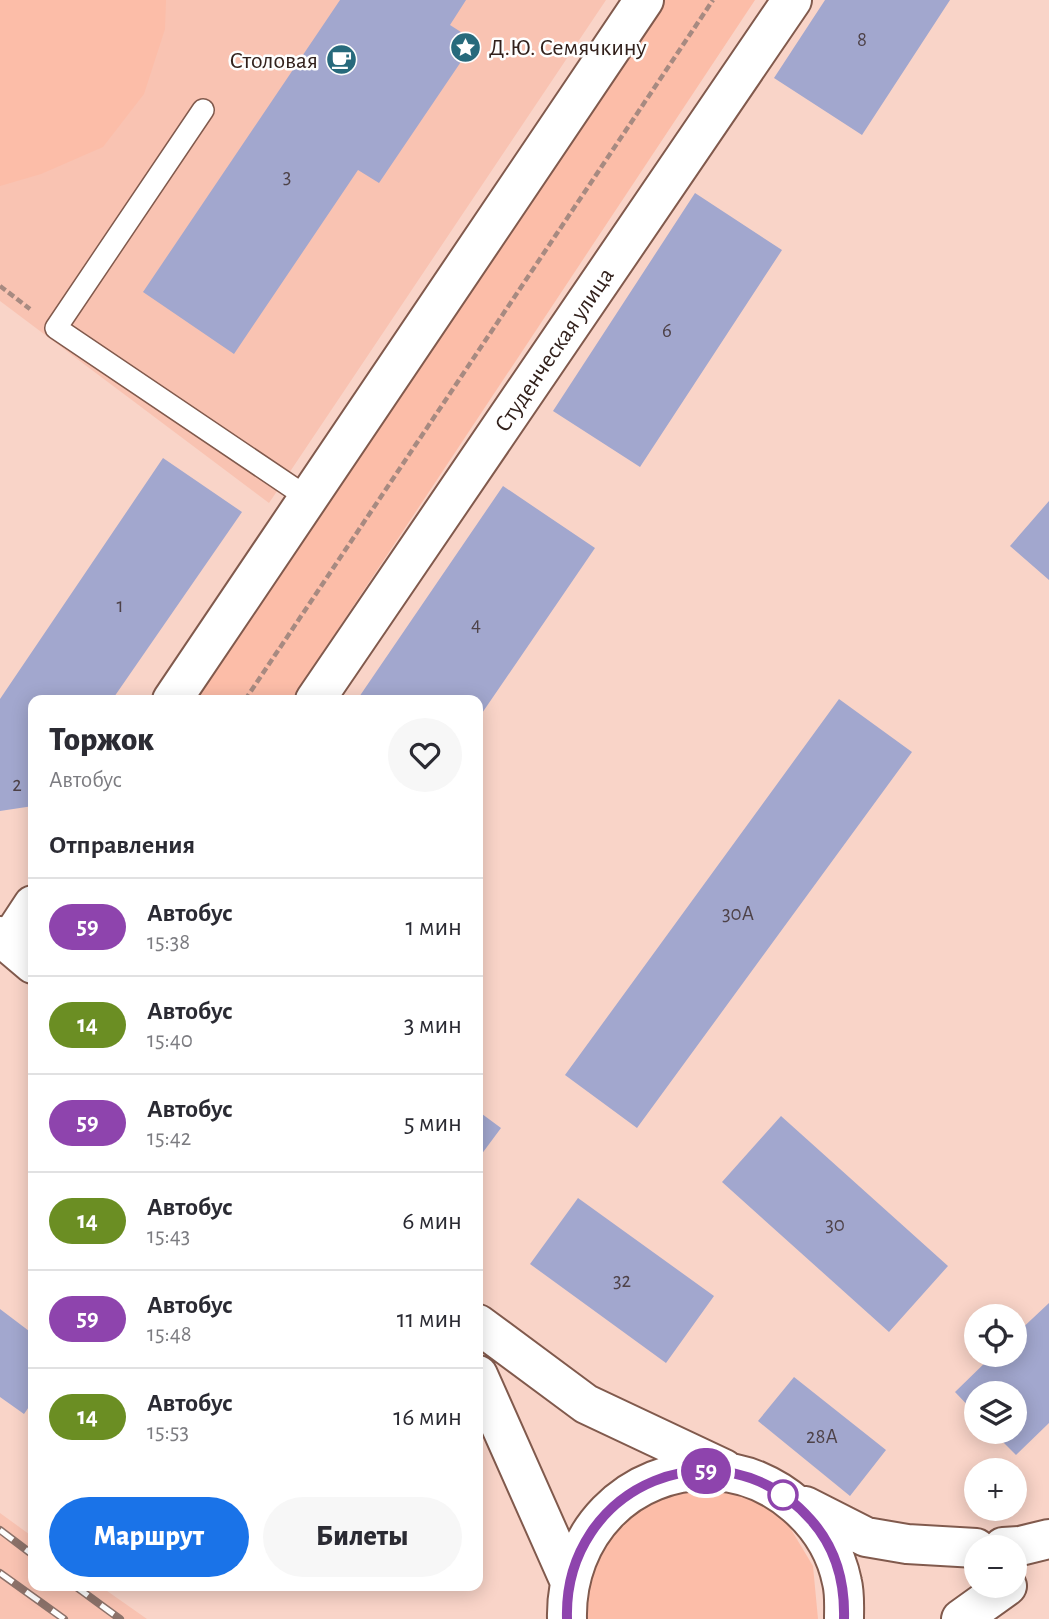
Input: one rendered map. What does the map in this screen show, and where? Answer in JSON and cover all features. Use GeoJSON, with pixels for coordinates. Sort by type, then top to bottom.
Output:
{"type":"FeatureCollection","features":[{"type":"Feature","properties":{"kind":"street"},"geometry":{"type":"LineString","coordinates":[[175,695],[643,0]]}},
{"type":"Feature","properties":{"kind":"street","name":"Студенческая улица"},"geometry":{"type":"LineString","coordinates":[[318,695],[792,0]]}},
{"type":"Feature","properties":{"kind":"street"},"geometry":{"type":"LineString","coordinates":[[14,948],[28,916]]}},
{"type":"Feature","properties":{"kind":"street"},"geometry":{"type":"LineString","coordinates":[[483,1328],[586,1404],[736,1474],[773,1488],[789,1499],[804,1512],[828,1544],[842,1581],[844,1619]]}},
{"type":"Feature","properties":{"kind":"street"},"geometry":{"type":"LineString","coordinates":[[483,1388],[568,1601]]}},
{"type":"Feature","properties":{"kind":"street"},"geometry":{"type":"LineString","coordinates":[[568,1601],[575,1563],[588,1536],[622,1499],[648,1484],[676,1474],[715,1471],[736,1474]]}},
{"type":"Feature","properties":{"kind":"street"},"geometry":{"type":"LineString","coordinates":[[789,1499],[866,1537],[907,1544],[964,1547]]}},
{"type":"Feature","properties":{"kind":"street"},"geometry":{"type":"LineString","coordinates":[[1027,1544],[1049,1539]]}},
{"type":"Feature","properties":{"kind":"street"},"geometry":{"type":"LineString","coordinates":[[1027,1571],[1049,1555]]}},
{"type":"Feature","properties":{"kind":"street"},"geometry":{"type":"LineString","coordinates":[[961,1619],[990,1598]]}},
{"type":"Feature","properties":{"kind":"lane"},"geometry":{"type":"LineString","coordinates":[[203,110],[56,328],[308,498]]}},
{"type":"Feature","properties":{"kind":"path"},"geometry":{"type":"LineString","coordinates":[[248,695],[713,0]]}},
{"type":"Feature","properties":{"kind":"shaded area"},"geometry":{"type":"Polygon","coordinates":[[[0,0],[606,0],[269,503],[0,301],[0,0]]]}},
{"type":"Feature","properties":{"kind":"shaded area"},"geometry":{"type":"Polygon","coordinates":[[[0,0],[166,0],[165,29],[144,94],[103,147],[41,174],[0,186],[0,0]]]}},
{"type":"Feature","properties":{"kind":"shaded area"},"geometry":{"type":"Polygon","coordinates":[[[658,0],[755,0],[294,695],[191,695],[658,0]]]}},
{"type":"Feature","properties":{"kind":"shaded area"},"geometry":{"type":"Polygon","coordinates":[[[690,1485],[742,1492],[786,1521],[813,1566],[818,1619],[587,1619],[584,1588],[603,1539],[640,1502],[690,1485]]]}},
{"type":"Feature","properties":{"kind":"shaded area"},"geometry":{"type":"Polygon","coordinates":[[[0,1513],[28,1533],[28,1591],[107,1591],[147,1619],[0,1619],[0,1513]]]}},
{"type":"Feature","properties":{"kind":"building"},"geometry":{"type":"Polygon","coordinates":[[[340,0],[466,0],[450,25],[475,41],[379,183],[358,170],[234,354],[143,292],[340,0]]]}},
{"type":"Feature","properties":{"kind":"building"},"geometry":{"type":"Polygon","coordinates":[[[825,0],[950,0],[862,135],[774,78],[825,0]]]}},
{"type":"Feature","properties":{"kind":"building"},"geometry":{"type":"Polygon","coordinates":[[[695,193],[782,250],[640,467],[553,411],[695,193]]]}},
{"type":"Feature","properties":{"kind":"building"},"geometry":{"type":"Polygon","coordinates":[[[163,458],[242,512],[115,695],[28,695],[28,807],[0,811],[0,699],[163,458]]]}},
{"type":"Feature","properties":{"kind":"building"},"geometry":{"type":"Polygon","coordinates":[[[503,486],[595,548],[483,712],[483,695],[360,695],[503,486]]]}},
{"type":"Feature","properties":{"kind":"building"},"geometry":{"type":"Polygon","coordinates":[[[1049,501],[1049,580],[1010,546],[1049,501]]]}},
{"type":"Feature","properties":{"kind":"building"},"geometry":{"type":"Polygon","coordinates":[[[839,699],[912,752],[637,1128],[565,1075],[839,699]]]}},
{"type":"Feature","properties":{"kind":"building"},"geometry":{"type":"Polygon","coordinates":[[[483,1115],[501,1128],[483,1152],[483,1115]]]}},
{"type":"Feature","properties":{"kind":"building"},"geometry":{"type":"Polygon","coordinates":[[[781,1116],[948,1266],[889,1332],[722,1182],[781,1116]]]}},
{"type":"Feature","properties":{"kind":"building"},"geometry":{"type":"Polygon","coordinates":[[[578,1198],[714,1296],[666,1363],[530,1264],[578,1198]]]}},
{"type":"Feature","properties":{"kind":"building"},"geometry":{"type":"Polygon","coordinates":[[[1049,1303],[1049,1423],[1016,1455],[1005,1444],[1027,1444],[1027,1381],[966,1381],[981,1367],[1027,1367],[1027,1324],[1049,1303]]]}},
{"type":"Feature","properties":{"kind":"building"},"geometry":{"type":"Polygon","coordinates":[[[0,1309],[28,1330],[28,1408],[24,1414],[0,1397],[0,1309]]]}},
{"type":"Feature","properties":{"kind":"building"},"geometry":{"type":"Polygon","coordinates":[[[794,1377],[886,1450],[850,1496],[758,1421],[794,1377]]]}},
{"type":"Feature","properties":{"kind":"building"},"geometry":{"type":"Polygon","coordinates":[[[964,1383],[964,1401],[955,1392],[964,1383]]]}},
{"type":"Feature","properties":{"kind":"railway"},"geometry":{"type":"LineString","coordinates":[[0,1530],[28,1551]]}},
{"type":"Feature","properties":{"kind":"railway"},"geometry":{"type":"LineString","coordinates":[[0,1573],[64,1619]]}},
{"type":"Feature","properties":{"kind":"railway"},"geometry":{"type":"LineString","coordinates":[[82,1591],[120,1619]]}},
{"type":"Feature","properties":{"kind":"bus line","name":"59"},"geometry":{"type":"LineString","coordinates":[[567,1619],[567,1601],[575,1563],[594,1527],[622,1499],[639,1488],[676,1474],[696,1471],[736,1474],[755,1480],[773,1488],[804,1512],[828,1544],[836,1562],[845,1601],[844,1619]]}},
{"type":"Feature","properties":{"kind":"place","name":"Д.Ю. Семячкину"},"geometry":{"type":"Point","coordinates":[466,47]}},
{"type":"Feature","properties":{"kind":"place","name":"Столовая"},"geometry":{"type":"Point","coordinates":[341,60]}}]}
